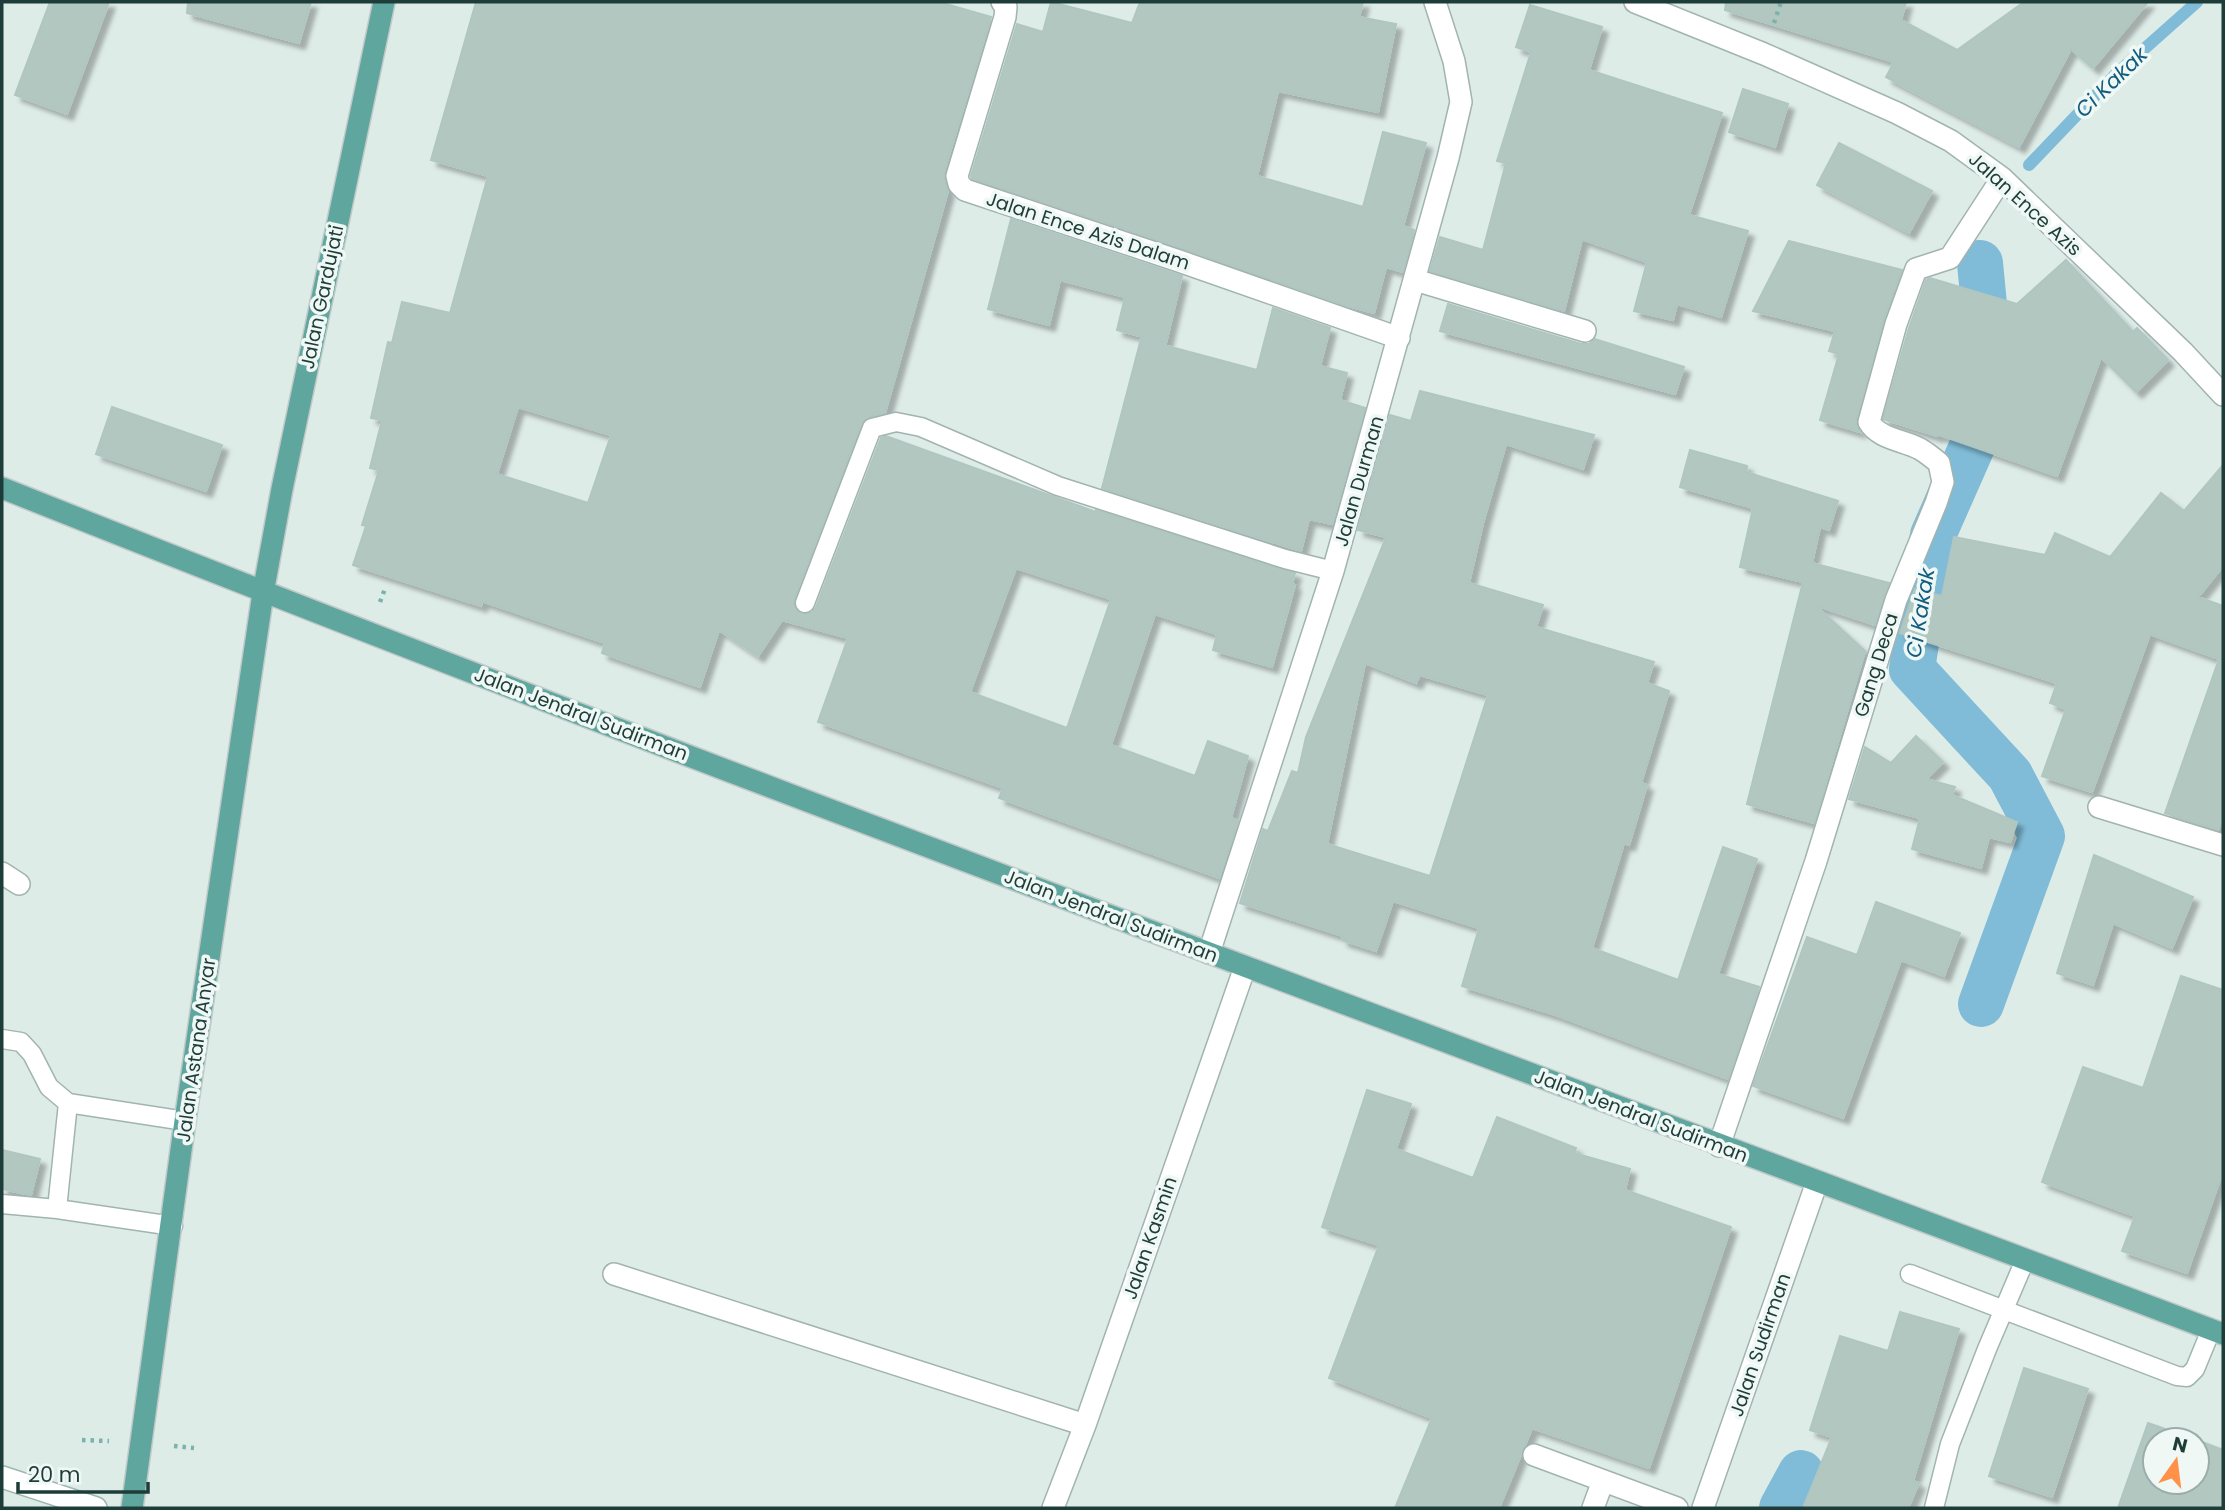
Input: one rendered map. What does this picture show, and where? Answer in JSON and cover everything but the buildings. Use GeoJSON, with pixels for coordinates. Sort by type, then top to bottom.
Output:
{"type":"FeatureCollection","features":[{"type":"Feature","properties":{"kind":"main road","name":"Jalan Gardujati"},"geometry":{"type":"LineString","coordinates":[[263,593],[282,489],[384,2]]}},
{"type":"Feature","properties":{"kind":"main road","name":"Jalan Jendral Sudirman"},"geometry":{"type":"LineString","coordinates":[[2,488],[263,593],[1718,1146],[2217,1332]]}},
{"type":"Feature","properties":{"kind":"main road","name":"Jalan Astana Anyar"},"geometry":{"type":"LineString","coordinates":[[132,1508],[263,593]]}},
{"type":"Feature","properties":{"kind":"street","name":"Jalan Ence Azis Dalam"},"geometry":{"type":"LineString","coordinates":[[1002,2],[1006,7],[1005,18],[957,176],[959,184],[965,190],[1399,338]]}},
{"type":"Feature","properties":{"kind":"street","name":"Jalan Durman"},"geometry":{"type":"LineString","coordinates":[[1209,953],[1333,571],[1448,158],[1461,102],[1454,61],[1435,2]]}},
{"type":"Feature","properties":{"kind":"street","name":"Jalan Ence Azis"},"geometry":{"type":"LineString","coordinates":[[1635,2],[1764,54],[1897,113],[1951,141],[2002,178],[2183,352],[2223,395]]}},
{"type":"Feature","properties":{"kind":"street","name":"Gang Deca"},"geometry":{"type":"LineString","coordinates":[[1718,1146],[1816,861],[1896,600],[1943,482],[1939,463],[1923,450],[1879,434],[1869,422],[1896,324],[1916,270],[1950,258],[2002,178]]}},
{"type":"Feature","properties":{"kind":"street"},"geometry":{"type":"LineString","coordinates":[[1415,280],[1585,331]]}},
{"type":"Feature","properties":{"kind":"street"},"geometry":{"type":"LineString","coordinates":[[2099,807],[2223,845]]}},
{"type":"Feature","properties":{"kind":"street","name":"Jalan Kasmin"},"geometry":{"type":"LineString","coordinates":[[1053,1508],[1085,1425],[1245,967]]}},
{"type":"Feature","properties":{"kind":"street","name":"Jalan Sudirman"},"geometry":{"type":"LineString","coordinates":[[1703,1508],[1817,1182]]}},
{"type":"Feature","properties":{"kind":"street"},"geometry":{"type":"LineString","coordinates":[[614,1274],[1085,1425]]}},
{"type":"Feature","properties":{"kind":"street"},"geometry":{"type":"LineString","coordinates":[[1534,1455],[1677,1508]]}},
{"type":"Feature","properties":{"kind":"street"},"geometry":{"type":"LineString","coordinates":[[2,1477],[96,1508]]}},
{"type":"Feature","properties":{"kind":"street"},"geometry":{"type":"LineString","coordinates":[[1593,1508],[1603,1480]]}},
{"type":"Feature","properties":{"kind":"lane"},"geometry":{"type":"LineString","coordinates":[[806,603],[872,428],[896,422],[921,427],[1058,486],[1285,559],[1333,571]]}},
{"type":"Feature","properties":{"kind":"lane"},"geometry":{"type":"LineString","coordinates":[[2,1039],[21,1042],[32,1054],[50,1087],[68,1103],[186,1121]]}},
{"type":"Feature","properties":{"kind":"lane"},"geometry":{"type":"LineString","coordinates":[[57,1209],[68,1103]]}},
{"type":"Feature","properties":{"kind":"lane"},"geometry":{"type":"LineString","coordinates":[[2,1204],[173,1226]]}},
{"type":"Feature","properties":{"kind":"lane"},"geometry":{"type":"LineString","coordinates":[[1934,1508],[1950,1444],[2025,1259]]}},
{"type":"Feature","properties":{"kind":"lane"},"geometry":{"type":"LineString","coordinates":[[1910,1274],[2177,1376],[2187,1377],[2195,1369],[2217,1332]]}},
{"type":"Feature","properties":{"kind":"waterway","name":"Ci Kakak"},"geometry":{"type":"LineString","coordinates":[[2029,165],[2116,74],[2197,2]]}},
{"type":"Feature","properties":{"kind":"waterway","name":"Ci Kakak"},"geometry":{"type":"LineString","coordinates":[[1980,263],[1993,399],[1933,535],[1912,669],[2010,775],[2042,836],[1981,1004]]}},
{"type":"Feature","properties":{"kind":"waterway","name":"Ci Kakak"},"geometry":{"type":"LineString","coordinates":[[1782,1508],[1801,1473]]}}]}
